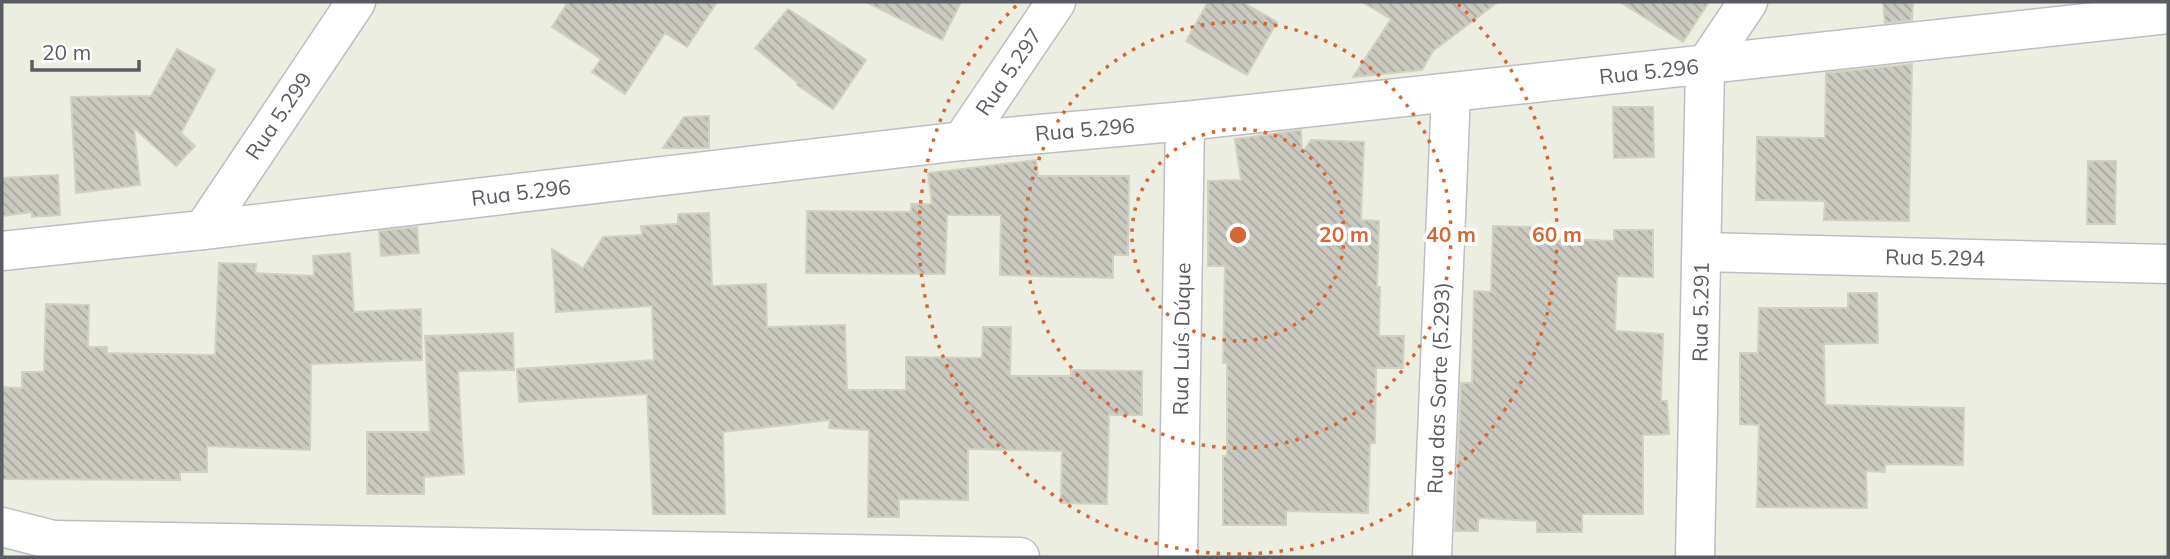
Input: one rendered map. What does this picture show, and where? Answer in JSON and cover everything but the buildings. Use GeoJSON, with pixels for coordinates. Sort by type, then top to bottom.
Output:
{"type":"FeatureCollection","features":[{"type":"Feature","properties":{"kind":"street","name":"Rua 5.299"},"geometry":{"type":"LineString","coordinates":[[203,230],[356,2]]}},
{"type":"Feature","properties":{"kind":"street","name":"Rua 5.297"},"geometry":{"type":"LineString","coordinates":[[962,141],[1056,2]]}},
{"type":"Feature","properties":{"kind":"street"},"geometry":{"type":"LineString","coordinates":[[1705,66],[1748,2]]}},
{"type":"Feature","properties":{"kind":"street","name":"Rua 5.296"},"geometry":{"type":"LineString","coordinates":[[2,251],[962,141],[1451,93],[2168,14]]}},
{"type":"Feature","properties":{"kind":"street","name":"Rua 5.291"},"geometry":{"type":"LineString","coordinates":[[1695,557],[1705,66]]}},
{"type":"Feature","properties":{"kind":"street","name":"Rua das Sorte (5.293)"},"geometry":{"type":"LineString","coordinates":[[1432,557],[1451,93]]}},
{"type":"Feature","properties":{"kind":"street","name":"Rua Luís Dúque"},"geometry":{"type":"LineString","coordinates":[[1178,557],[1185,121]]}},
{"type":"Feature","properties":{"kind":"street","name":"Rua 5.294"},"geometry":{"type":"LineString","coordinates":[[1703,252],[2168,264]]}},
{"type":"Feature","properties":{"kind":"street"},"geometry":{"type":"LineString","coordinates":[[2,527],[53,540],[96,557]]}},
{"type":"Feature","properties":{"kind":"street"},"geometry":{"type":"LineString","coordinates":[[53,540],[1020,557]]}}]}
